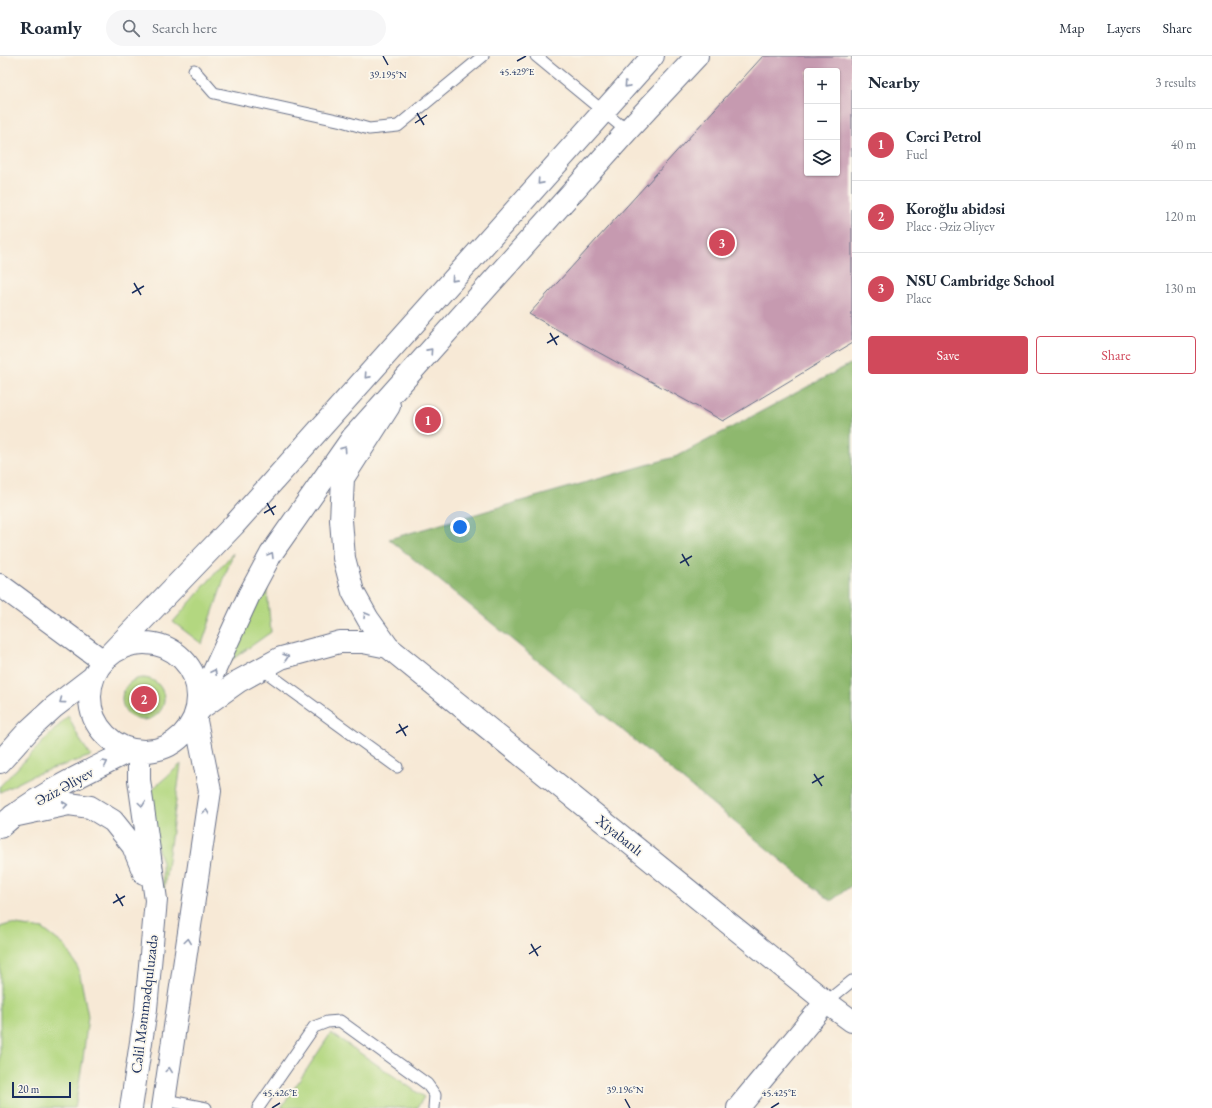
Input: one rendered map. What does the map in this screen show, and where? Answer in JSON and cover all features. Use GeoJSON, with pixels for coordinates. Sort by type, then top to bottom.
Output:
{"type":"FeatureCollection","features":[{"type":"Feature","properties":{"kind":"main road"},"geometry":{"type":"LineString","coordinates":[[653,56],[234,525],[101,665],[90,690],[90,703],[93,716],[99,728],[118,745],[135,750],[156,750],[173,743],[182,736],[190,726],[249,595],[271,554],[353,437],[627,131],[697,56]]}},
{"type":"Feature","properties":{"kind":"main road"},"geometry":{"type":"LineString","coordinates":[[388,647],[368,619],[353,592],[344,558],[341,520],[344,478],[409,374]]}},
{"type":"Feature","properties":{"kind":"main road"},"geometry":{"type":"LineString","coordinates":[[0,585],[101,665]]}},
{"type":"Feature","properties":{"kind":"main road"},"geometry":{"type":"LineString","coordinates":[[0,762],[44,716],[116,650],[126,645],[146,642],[157,644],[176,652],[190,667],[195,677],[199,698],[196,712],[210,791],[164,1104]]}},
{"type":"Feature","properties":{"kind":"main road"},"geometry":{"type":"LineString","coordinates":[[196,712],[239,682],[281,658],[340,642],[363,642],[388,647]]}},
{"type":"Feature","properties":{"kind":"main road","name":"Xiyabanlı"},"geometry":{"type":"LineString","coordinates":[[388,647],[826,1002],[852,1021]]}},
{"type":"Feature","properties":{"kind":"main road","name":"Əziz Əliyev"},"geometry":{"type":"LineString","coordinates":[[6,822],[59,787],[135,750]]}},
{"type":"Feature","properties":{"kind":"main road","name":"Cəlil Məmmədquluzadə"},"geometry":{"type":"LineString","coordinates":[[131,1108],[146,1009],[156,900],[135,750]]}},
{"type":"Feature","properties":{"kind":"main road"},"geometry":{"type":"LineString","coordinates":[[6,822],[69,804],[90,807],[113,821],[133,846],[156,900]]}},
{"type":"Feature","properties":{"kind":"main road"},"geometry":{"type":"LineString","coordinates":[[738,1108],[826,1002]]}},
{"type":"Feature","properties":{"kind":"lane"},"geometry":{"type":"LineString","coordinates":[[194,70],[214,93],[342,121],[369,130],[398,126],[483,56]]}},
{"type":"Feature","properties":{"kind":"lane"},"geometry":{"type":"LineString","coordinates":[[536,56],[627,131]]}},
{"type":"Feature","properties":{"kind":"lane"},"geometry":{"type":"LineString","coordinates":[[262,669],[397,767]]}},
{"type":"Feature","properties":{"kind":"lane"},"geometry":{"type":"LineString","coordinates":[[826,1002],[852,981]]}},
{"type":"Feature","properties":{"kind":"lane"},"geometry":{"type":"LineString","coordinates":[[258,1108],[314,1028],[327,1022],[340,1021],[427,1084],[435,1095],[434,1108]]}},
{"type":"Feature","properties":{"kind":"lane"},"geometry":{"type":"LineString","coordinates":[[164,1104],[206,1108]]}},
{"type":"Feature","properties":{"kind":"green space"},"geometry":{"type":"Polygon","coordinates":[[[852,363],[852,885],[831,901],[389,539],[678,456],[852,363]]]}},
{"type":"Feature","properties":{"kind":"green space"},"geometry":{"type":"Polygon","coordinates":[[[233,553],[202,644],[173,622],[233,553]]]}},
{"type":"Feature","properties":{"kind":"green space"},"geometry":{"type":"Polygon","coordinates":[[[266,580],[271,632],[230,661],[266,580]]]}},
{"type":"Feature","properties":{"kind":"green space"},"geometry":{"type":"Polygon","coordinates":[[[143,678],[158,684],[164,699],[158,714],[143,720],[128,714],[122,699],[128,684],[143,678]]]}},
{"type":"Feature","properties":{"kind":"green space"},"geometry":{"type":"Polygon","coordinates":[[[68,716],[80,740],[91,756],[34,775],[0,792],[0,786],[68,716]]]}},
{"type":"Feature","properties":{"kind":"green space"},"geometry":{"type":"Polygon","coordinates":[[[181,764],[163,897],[162,862],[141,799],[181,764]]]}},
{"type":"Feature","properties":{"kind":"green space"},"geometry":{"type":"Polygon","coordinates":[[[10,924],[43,929],[65,946],[79,970],[88,1016],[75,1108],[0,1108],[0,927],[10,924]]]}},
{"type":"Feature","properties":{"kind":"green space"},"geometry":{"type":"Polygon","coordinates":[[[331,1033],[424,1097],[417,1108],[281,1108],[331,1033]]]}},
{"type":"Feature","properties":{"kind":"building"},"geometry":{"type":"Polygon","coordinates":[[[763,56],[852,56],[852,343],[723,421],[529,314],[763,56]]]}},
{"type":"Feature","properties":{"kind":"place","name":"NSU Cambridge School"},"geometry":{"type":"Point","coordinates":[722,243]}},
{"type":"Feature","properties":{"kind":"place","name":"Cərci Petrol"},"geometry":{"type":"Point","coordinates":[428,420]}},
{"type":"Feature","properties":{"kind":"place","name":"Koroğlu abidəsi"},"geometry":{"type":"Point","coordinates":[144,699]}}]}
